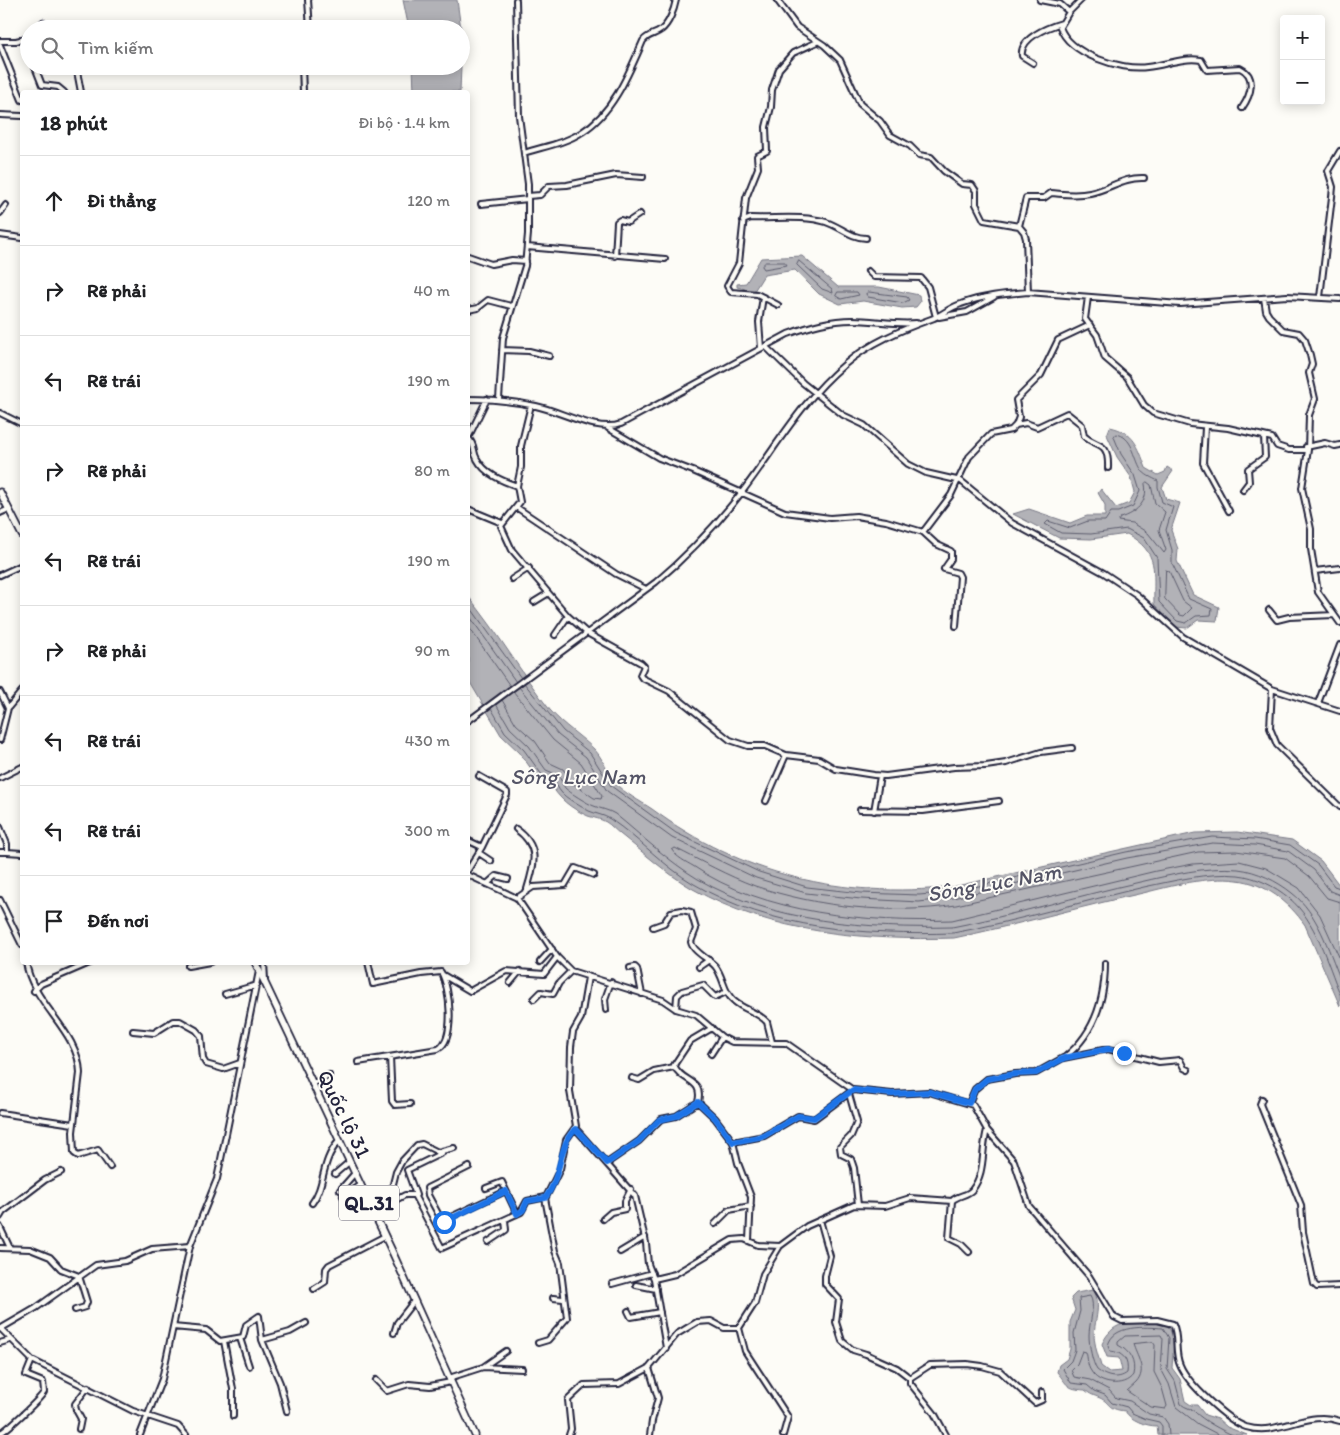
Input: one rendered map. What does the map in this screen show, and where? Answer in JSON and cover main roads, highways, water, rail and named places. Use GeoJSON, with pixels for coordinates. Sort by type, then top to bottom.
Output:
{"type":"FeatureCollection","features":[{"type":"Feature","properties":{"kind":"highway"},"geometry":{"type":"LineString","coordinates":[[0,492],[20,531]]}},
{"type":"Feature","properties":{"kind":"highway","name":"Quốc lộ 31"},"geometry":{"type":"LineString","coordinates":[[258,965],[265,984],[385,1236],[475,1435]]}},
{"type":"Feature","properties":{"kind":"water"},"geometry":{"type":"Polygon","coordinates":[[[403,0],[457,0],[460,20],[407,20],[403,0]]]}},
{"type":"Feature","properties":{"kind":"water"},"geometry":{"type":"Polygon","coordinates":[[[413,75],[461,75],[460,90],[414,90],[413,75]]]}},
{"type":"Feature","properties":{"kind":"water"},"geometry":{"type":"Polygon","coordinates":[[[802,256],[838,287],[879,287],[919,295],[920,302],[916,307],[902,308],[863,301],[840,304],[819,294],[795,270],[764,275],[754,291],[737,287],[737,284],[746,283],[761,258],[802,256]]]}},
{"type":"Feature","properties":{"kind":"water"},"geometry":{"type":"Polygon","coordinates":[[[1110,427],[1125,432],[1130,436],[1146,468],[1158,475],[1165,472],[1167,467],[1173,471],[1162,487],[1166,499],[1180,503],[1171,530],[1178,549],[1177,561],[1193,595],[1219,607],[1217,621],[1198,620],[1187,628],[1175,627],[1154,604],[1154,572],[1150,556],[1138,541],[1127,534],[1091,539],[1059,538],[1013,514],[1029,509],[1070,523],[1087,516],[1105,516],[1105,505],[1098,493],[1101,489],[1116,508],[1129,503],[1135,492],[1131,477],[1117,457],[1107,435],[1110,427]]]}},
{"type":"Feature","properties":{"kind":"water","name":"Sông Lục Nam"},"geometry":{"type":"Polygon","coordinates":[[[470,599],[550,710],[595,750],[612,779],[627,794],[686,832],[721,851],[757,866],[794,877],[833,885],[872,889],[911,890],[952,887],[1195,833],[1237,832],[1292,840],[1321,861],[1340,886],[1340,1006],[1305,925],[1299,917],[1284,901],[1267,889],[1237,880],[1214,879],[1178,885],[954,938],[887,938],[853,935],[786,925],[754,916],[723,904],[693,889],[674,877],[606,822],[576,810],[561,798],[550,782],[539,780],[520,753],[501,735],[470,682],[470,599]]]}},
{"type":"Feature","properties":{"kind":"water"},"geometry":{"type":"Polygon","coordinates":[[[1093,1290],[1097,1302],[1094,1336],[1101,1366],[1109,1372],[1122,1371],[1119,1358],[1107,1357],[1102,1344],[1115,1327],[1135,1323],[1167,1324],[1174,1338],[1172,1368],[1180,1379],[1185,1401],[1191,1405],[1197,1405],[1205,1415],[1218,1419],[1227,1427],[1247,1435],[1158,1435],[1157,1426],[1139,1422],[1125,1411],[1112,1407],[1085,1390],[1074,1389],[1068,1386],[1057,1372],[1059,1365],[1067,1359],[1070,1349],[1070,1322],[1075,1310],[1071,1298],[1076,1293],[1093,1290]]]}}]}
